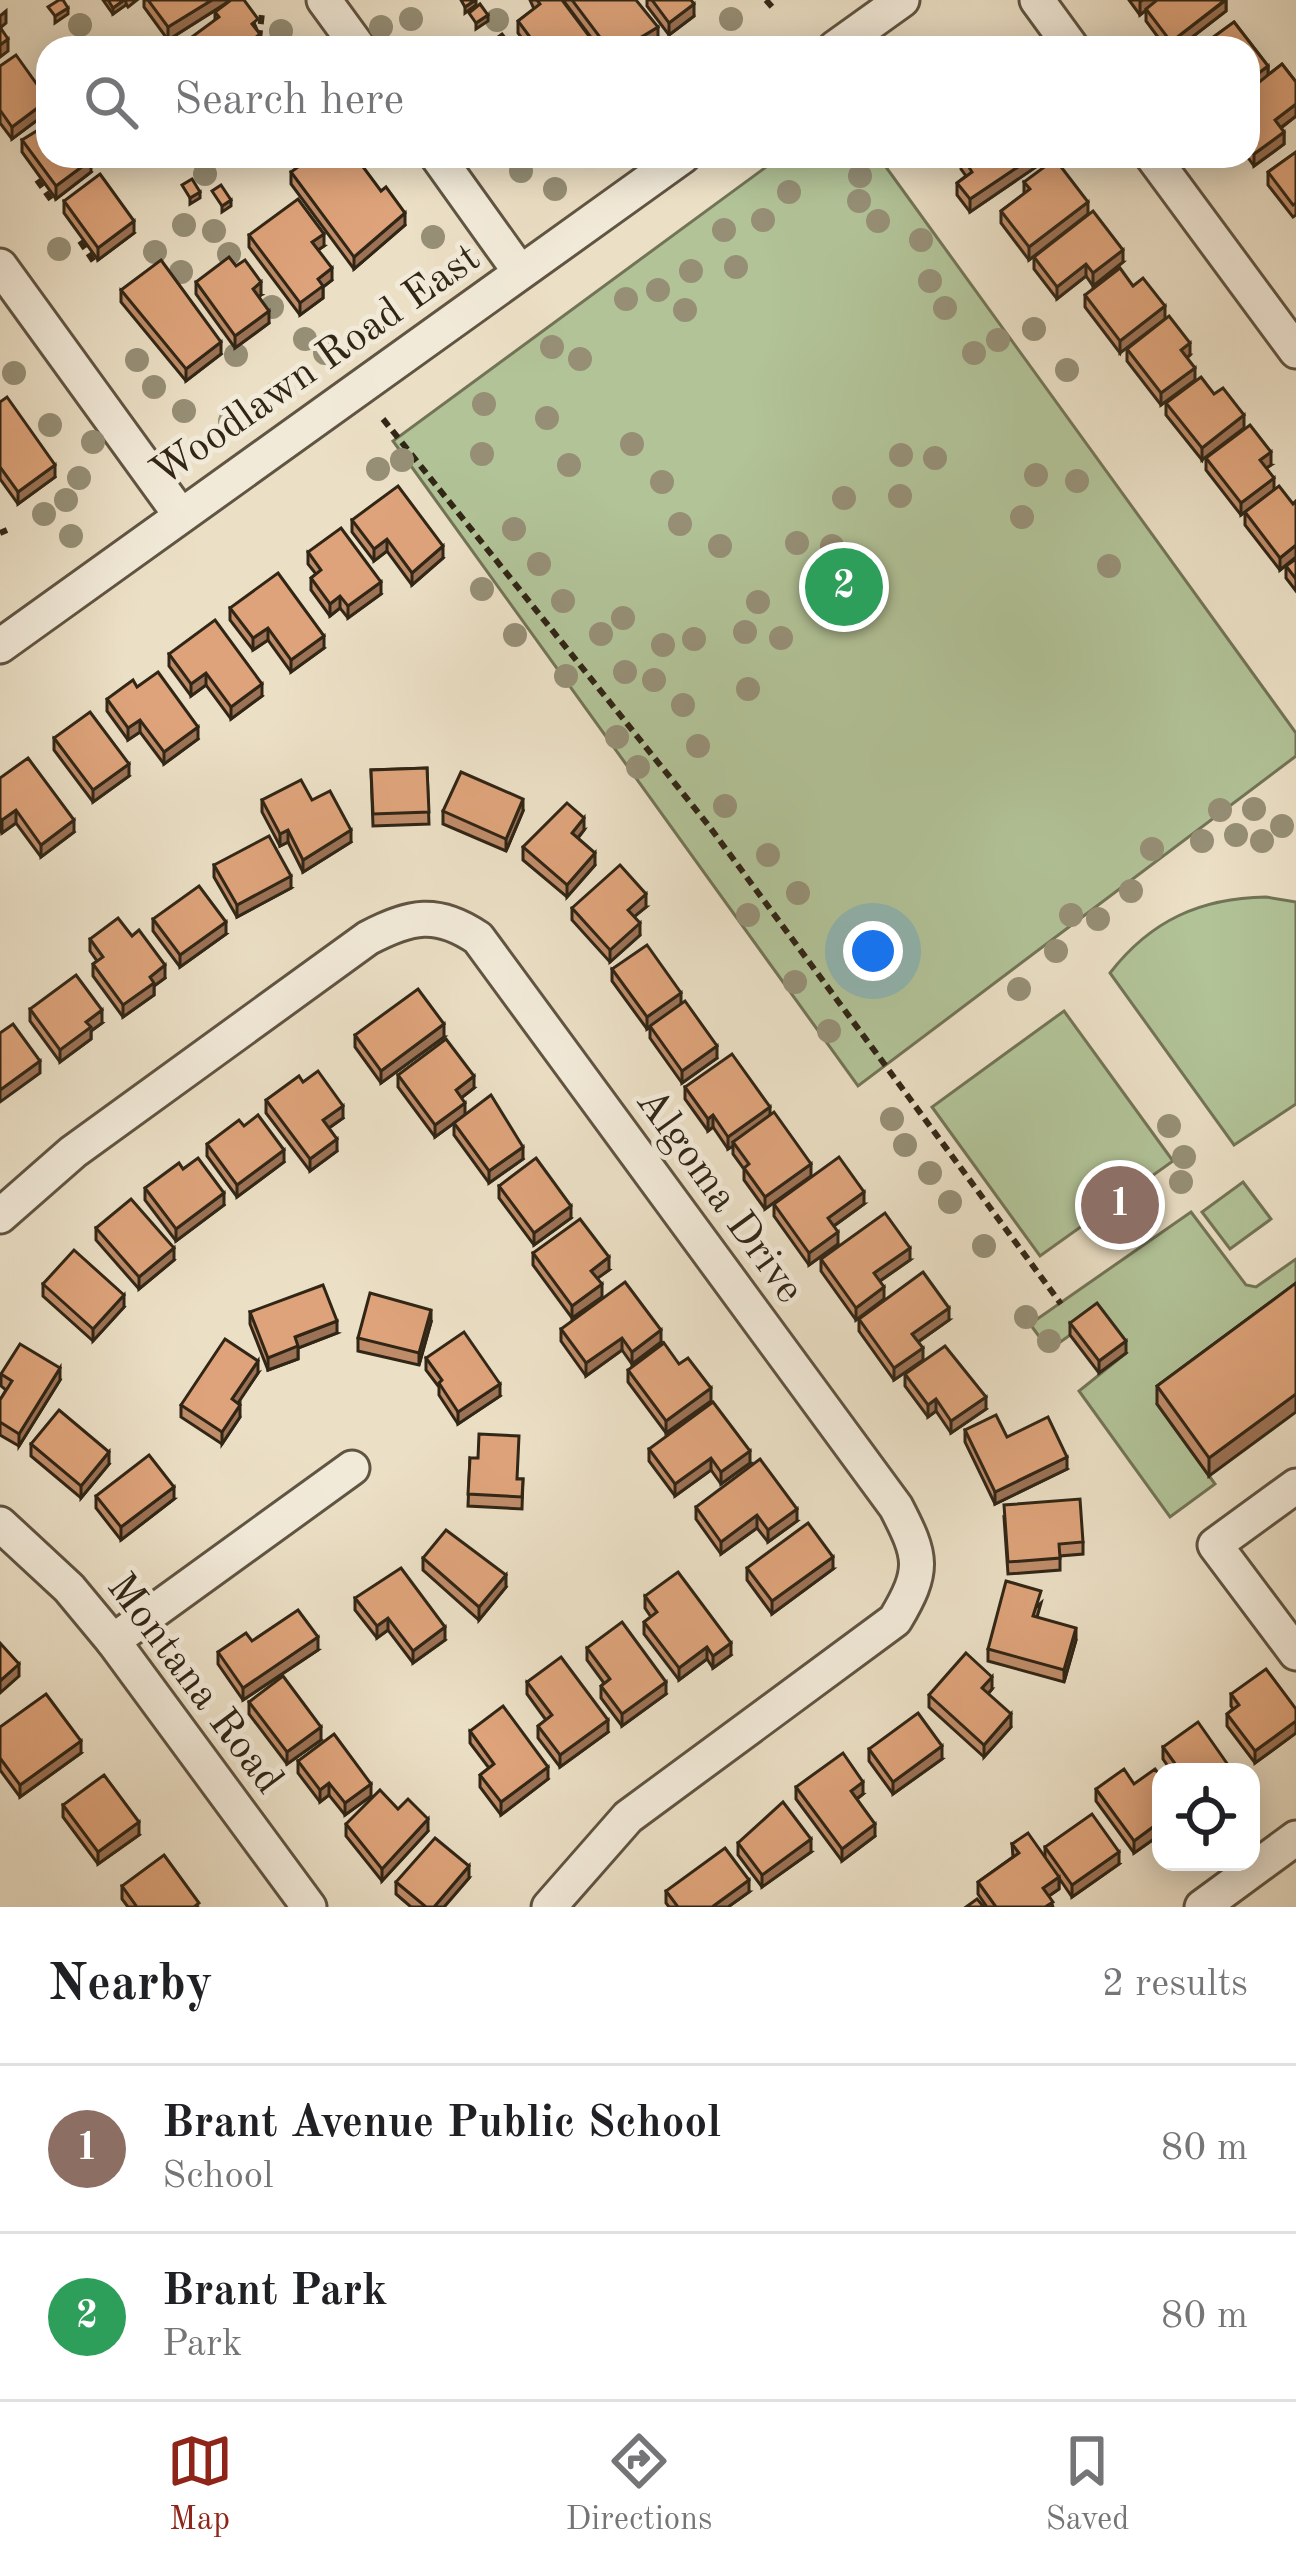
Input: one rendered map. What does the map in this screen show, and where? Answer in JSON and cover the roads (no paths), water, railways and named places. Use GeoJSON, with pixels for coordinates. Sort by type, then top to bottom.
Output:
{"type":"FeatureCollection","features":[{"type":"Feature","properties":{"kind":"street"},"geometry":{"type":"LineString","coordinates":[[324,0],[350,36]]}},
{"type":"Feature","properties":{"kind":"street"},"geometry":{"type":"LineString","coordinates":[[852,36],[902,0]]}},
{"type":"Feature","properties":{"kind":"street"},"geometry":{"type":"LineString","coordinates":[[1037,0],[1063,36]]}},
{"type":"Feature","properties":{"kind":"street"},"geometry":{"type":"LineString","coordinates":[[446,168],[520,272]]}},
{"type":"Feature","properties":{"kind":"street","name":"Woodlawn Road East"},"geometry":{"type":"LineString","coordinates":[[0,646],[179,513],[666,168]]}},
{"type":"Feature","properties":{"kind":"street"},"geometry":{"type":"LineString","coordinates":[[1161,168],[1296,351]]}},
{"type":"Feature","properties":{"kind":"street"},"geometry":{"type":"LineString","coordinates":[[0,266],[179,513]]}},
{"type":"Feature","properties":{"kind":"street","name":"Algoma Drive"},"geometry":{"type":"LineString","coordinates":[[0,1216],[73,1153],[368,938],[402,920],[434,916],[478,938],[896,1507],[919,1552],[915,1586],[896,1620],[628,1817],[549,1907]]}},
{"type":"Feature","properties":{"kind":"street"},"geometry":{"type":"LineString","coordinates":[[113,1641],[352,1468]]}},
{"type":"Feature","properties":{"kind":"street"},"geometry":{"type":"LineString","coordinates":[[1296,1486],[1215,1545],[1296,1653]]}},
{"type":"Feature","properties":{"kind":"street","name":"Montana Road"},"geometry":{"type":"LineString","coordinates":[[0,1524],[70,1588],[113,1641],[309,1907]]}},
{"type":"Feature","properties":{"kind":"street"},"geometry":{"type":"LineString","coordinates":[[1202,1907],[1296,1838]]}},
{"type":"Feature","properties":{"kind":"place","name":"Brant Park"},"geometry":{"type":"Point","coordinates":[844,587]}},
{"type":"Feature","properties":{"kind":"place","name":"Brant Avenue Public School"},"geometry":{"type":"Point","coordinates":[1120,1205]}}]}
